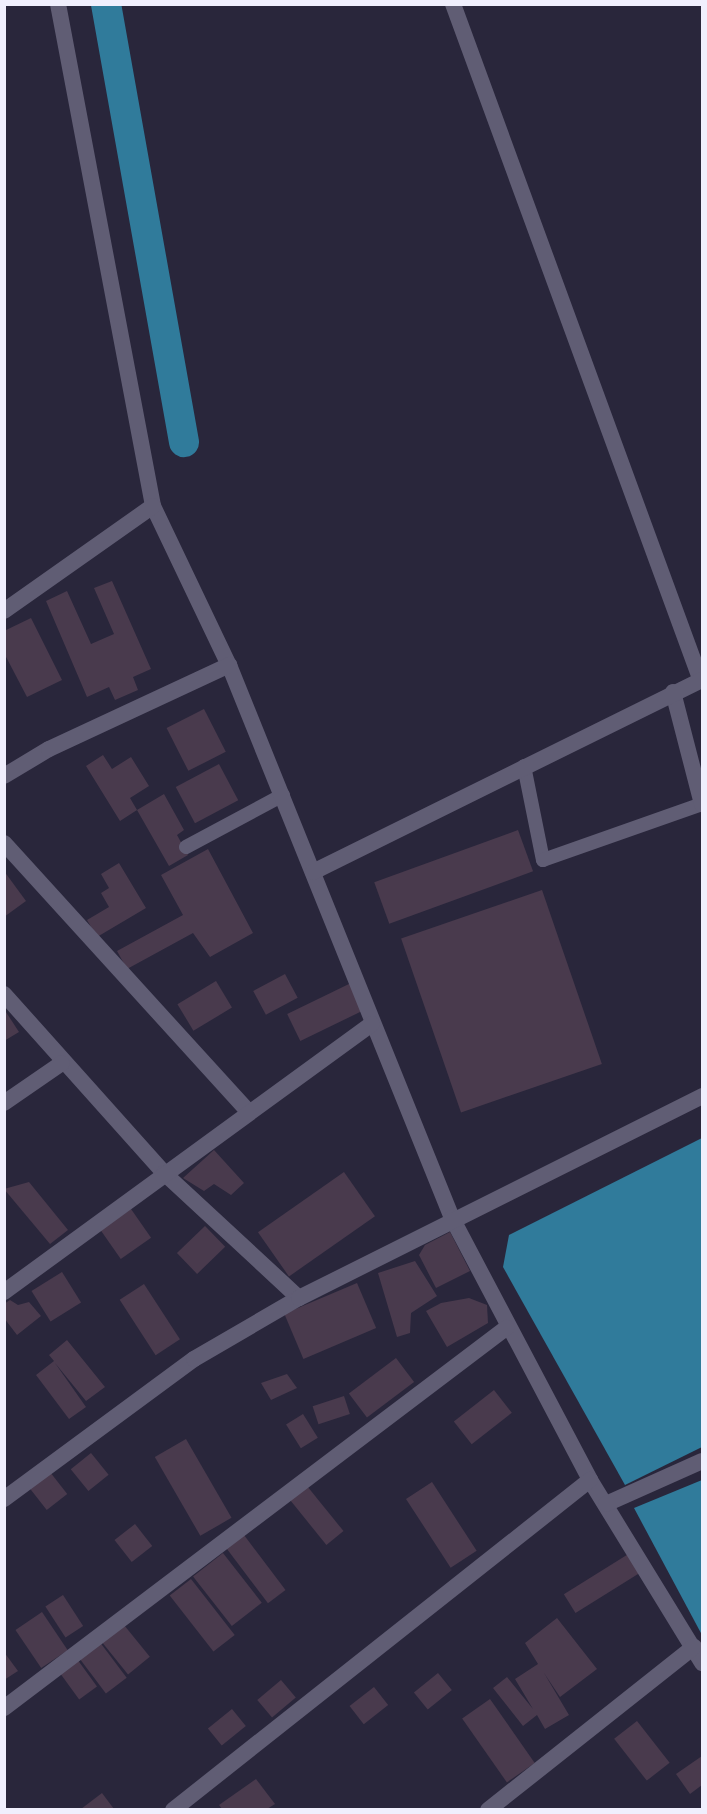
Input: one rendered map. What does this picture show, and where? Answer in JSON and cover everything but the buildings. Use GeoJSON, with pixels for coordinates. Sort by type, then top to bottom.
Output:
{"type":"FeatureCollection","features":[{"type":"Feature","properties":{"kind":"street"},"geometry":{"type":"LineString","coordinates":[[58,4],[153,506],[229,665],[452,1218],[506,1328],[590,1480],[702,1663]]}},
{"type":"Feature","properties":{"kind":"street"},"geometry":{"type":"LineString","coordinates":[[313,872],[673,692],[702,681],[453,4]]}},
{"type":"Feature","properties":{"kind":"street"},"geometry":{"type":"LineString","coordinates":[[4,611],[153,506]]}},
{"type":"Feature","properties":{"kind":"street"},"geometry":{"type":"LineString","coordinates":[[4,776],[49,749],[229,665]]}},
{"type":"Feature","properties":{"kind":"street"},"geometry":{"type":"LineString","coordinates":[[673,692],[702,804]]}},
{"type":"Feature","properties":{"kind":"street"},"geometry":{"type":"LineString","coordinates":[[4,843],[248,1111]]}},
{"type":"Feature","properties":{"kind":"street"},"geometry":{"type":"LineString","coordinates":[[4,994],[62,1063],[164,1173],[299,1298]]}},
{"type":"Feature","properties":{"kind":"street"},"geometry":{"type":"LineString","coordinates":[[4,1292],[248,1111],[372,1024]]}},
{"type":"Feature","properties":{"kind":"street"},"geometry":{"type":"LineString","coordinates":[[4,1103],[62,1063]]}},
{"type":"Feature","properties":{"kind":"street"},"geometry":{"type":"LineString","coordinates":[[4,1499],[194,1359],[299,1298],[452,1218],[702,1096]]}},
{"type":"Feature","properties":{"kind":"street"},"geometry":{"type":"LineString","coordinates":[[4,1708],[506,1328]]}},
{"type":"Feature","properties":{"kind":"street"},"geometry":{"type":"LineString","coordinates":[[606,1504],[702,1461]]}},
{"type":"Feature","properties":{"kind":"street"},"geometry":{"type":"LineString","coordinates":[[173,1809],[590,1480]]}},
{"type":"Feature","properties":{"kind":"street"},"geometry":{"type":"LineString","coordinates":[[488,1809],[694,1647]]}},
{"type":"Feature","properties":{"kind":"lane"},"geometry":{"type":"LineString","coordinates":[[524,766],[543,860],[702,804]]}},
{"type":"Feature","properties":{"kind":"lane"},"geometry":{"type":"LineString","coordinates":[[186,847],[283,795]]}},
{"type":"Feature","properties":{"kind":"water"},"geometry":{"type":"Polygon","coordinates":[[[702,1138],[702,1447],[625,1485],[503,1267],[509,1235],[702,1138]]]}},
{"type":"Feature","properties":{"kind":"water"},"geometry":{"type":"Polygon","coordinates":[[[702,1480],[702,1635],[634,1508],[702,1480]]]}},
{"type":"Feature","properties":{"kind":"waterway"},"geometry":{"type":"LineString","coordinates":[[106,4],[184,442]]}}]}
